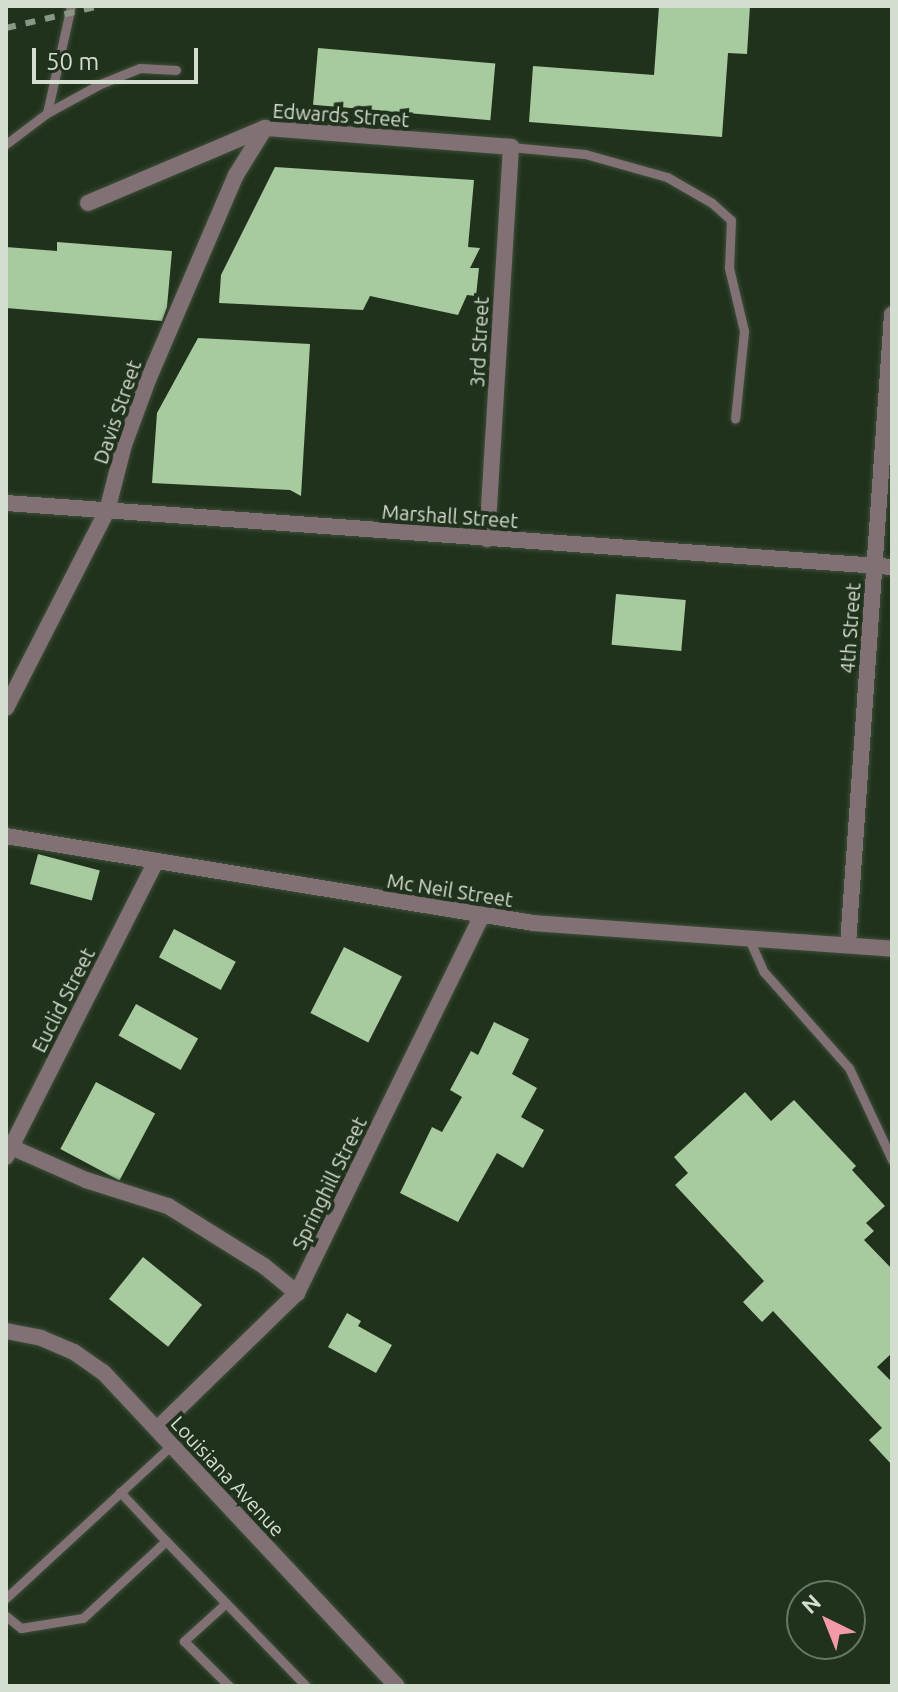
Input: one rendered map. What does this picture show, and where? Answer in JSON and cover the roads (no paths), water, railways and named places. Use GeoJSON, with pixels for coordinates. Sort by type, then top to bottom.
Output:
{"type":"FeatureCollection","features":[{"type":"Feature","properties":{"kind":"street","name":"Edwards Street"},"geometry":{"type":"LineString","coordinates":[[88,203],[265,128],[511,147]]}},
{"type":"Feature","properties":{"kind":"street","name":"Davis Street"},"geometry":{"type":"LineString","coordinates":[[6,708],[107,511],[124,445],[148,380],[236,175],[265,128]]}},
{"type":"Feature","properties":{"kind":"street","name":"3rd Street"},"geometry":{"type":"LineString","coordinates":[[487,539],[511,147]]}},
{"type":"Feature","properties":{"kind":"street","name":"4th Street"},"geometry":{"type":"LineString","coordinates":[[848,944],[892,315]]}},
{"type":"Feature","properties":{"kind":"street","name":"Marshall Street"},"geometry":{"type":"LineString","coordinates":[[6,503],[892,567]]}},
{"type":"Feature","properties":{"kind":"street","name":"Mc Neil Street"},"geometry":{"type":"LineString","coordinates":[[6,836],[482,916],[573,927],[892,949]]}},
{"type":"Feature","properties":{"kind":"street","name":"Euclid Street"},"geometry":{"type":"LineString","coordinates":[[8,1152],[156,861]]}},
{"type":"Feature","properties":{"kind":"street","name":"Springhill Street"},"geometry":{"type":"LineString","coordinates":[[157,1429],[297,1293],[482,916]]}},
{"type":"Feature","properties":{"kind":"street"},"geometry":{"type":"LineString","coordinates":[[8,1152],[168,1206],[264,1266],[297,1293]]}},
{"type":"Feature","properties":{"kind":"street","name":"Louisiana Avenue"},"geometry":{"type":"LineString","coordinates":[[6,1331],[41,1338],[74,1352],[103,1372],[397,1686]]}},
{"type":"Feature","properties":{"kind":"lane"},"geometry":{"type":"LineString","coordinates":[[47,113],[71,6]]}},
{"type":"Feature","properties":{"kind":"lane"},"geometry":{"type":"LineString","coordinates":[[6,144],[47,113],[100,84],[140,68],[176,70]]}},
{"type":"Feature","properties":{"kind":"lane"},"geometry":{"type":"LineString","coordinates":[[511,147],[585,154],[667,177],[731,220],[729,268],[744,331],[735,419]]}},
{"type":"Feature","properties":{"kind":"lane"},"geometry":{"type":"LineString","coordinates":[[749,939],[764,972],[849,1068],[892,1160]]}},
{"type":"Feature","properties":{"kind":"lane"},"geometry":{"type":"LineString","coordinates":[[6,1598],[172,1445]]}},
{"type":"Feature","properties":{"kind":"lane"},"geometry":{"type":"LineString","coordinates":[[120,1492],[306,1686]]}},
{"type":"Feature","properties":{"kind":"lane"},"geometry":{"type":"LineString","coordinates":[[6,1616],[21,1628],[83,1618],[166,1541]]}},
{"type":"Feature","properties":{"kind":"lane"},"geometry":{"type":"LineString","coordinates":[[226,1603],[184,1641],[229,1686]]}},
{"type":"Feature","properties":{"kind":"railway"},"geometry":{"type":"LineString","coordinates":[[6,28],[100,6]]}}]}
